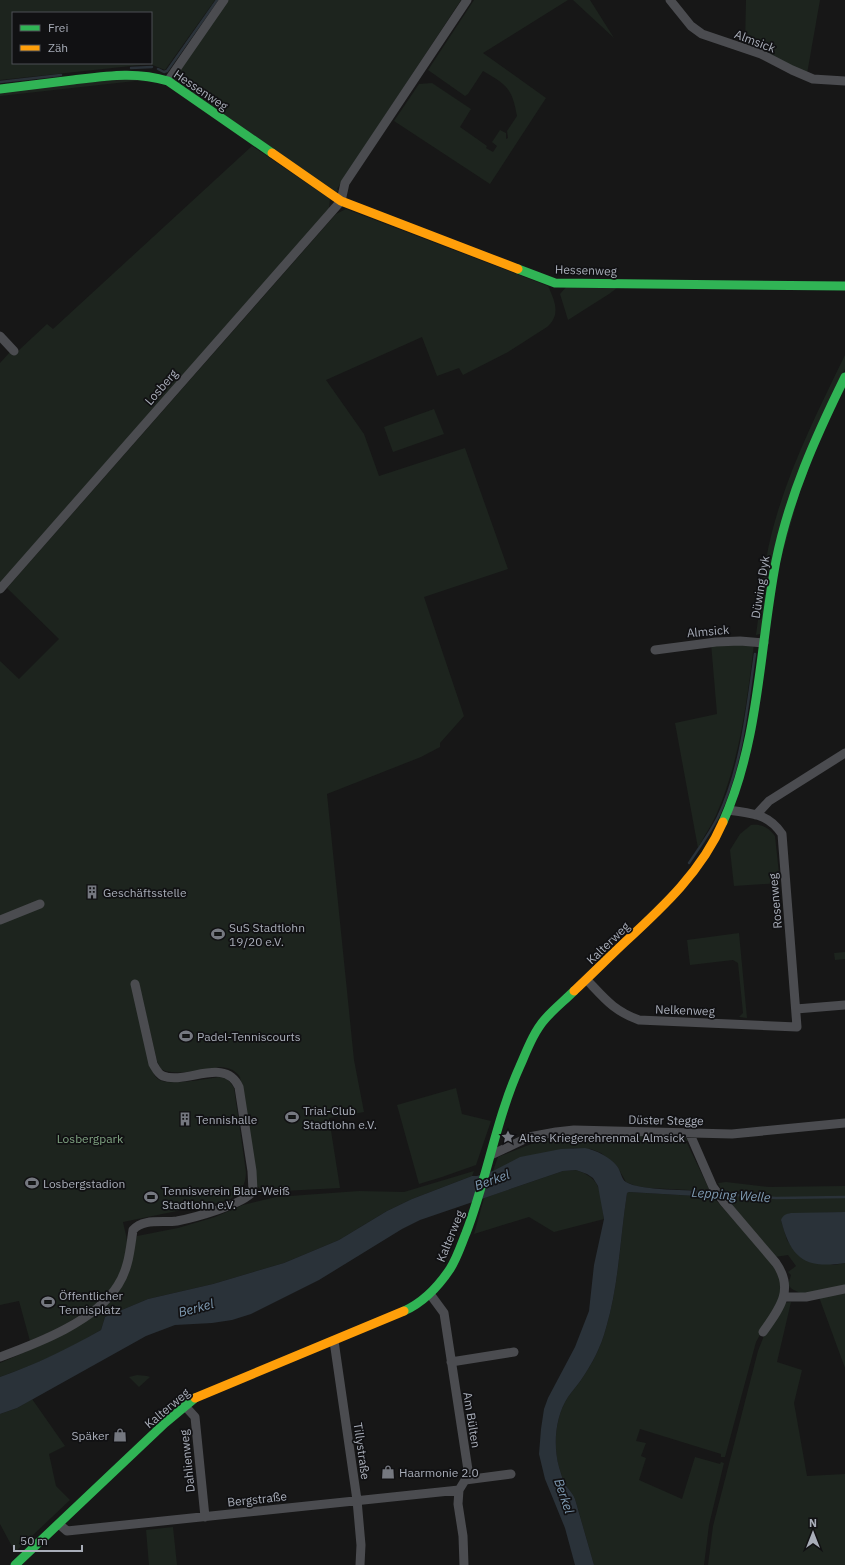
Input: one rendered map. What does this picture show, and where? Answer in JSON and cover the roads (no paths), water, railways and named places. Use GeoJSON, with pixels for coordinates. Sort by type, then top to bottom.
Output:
{"type":"FeatureCollection","features":[{"type":"Feature","properties":{"kind":"street"},"geometry":{"type":"LineString","coordinates":[[168,81],[224,0]]}},
{"type":"Feature","properties":{"kind":"street"},"geometry":{"type":"LineString","coordinates":[[341,201],[345,183],[467,0]]}},
{"type":"Feature","properties":{"kind":"street","name":"Almsick"},"geometry":{"type":"LineString","coordinates":[[670,0],[691,26],[702,34],[761,54],[813,79],[845,81]]}},
{"type":"Feature","properties":{"kind":"street","name":"Hessenweg"},"geometry":{"type":"LineString","coordinates":[[0,89],[137,74],[156,76],[168,81],[341,201],[555,283],[845,286]]}},
{"type":"Feature","properties":{"kind":"street","name":"Losberg"},"geometry":{"type":"LineString","coordinates":[[0,589],[341,201]]}},
{"type":"Feature","properties":{"kind":"street"},"geometry":{"type":"LineString","coordinates":[[0,336],[14,351]]}},
{"type":"Feature","properties":{"kind":"street","name":"Düwing Dyk"},"geometry":{"type":"LineString","coordinates":[[729,810],[738,785],[749,739],[756,702],[775,563],[788,508],[808,455],[845,376]]}},
{"type":"Feature","properties":{"kind":"street","name":"Almsick"},"geometry":{"type":"LineString","coordinates":[[654,650],[716,642],[740,641],[764,643]]}},
{"type":"Feature","properties":{"kind":"street"},"geometry":{"type":"LineString","coordinates":[[756,815],[769,801],[845,753]]}},
{"type":"Feature","properties":{"kind":"street","name":"Rosenweg"},"geometry":{"type":"LineString","coordinates":[[729,810],[768,818],[776,825],[782,834],[797,1027]]}},
{"type":"Feature","properties":{"kind":"street","name":"Kalterweg"},"geometry":{"type":"LineString","coordinates":[[15,1565],[185,1406],[204,1394],[418,1305],[430,1294],[451,1268],[475,1207],[519,1067],[531,1042],[546,1019],[648,921],[681,887],[708,852],[729,810]]}},
{"type":"Feature","properties":{"kind":"street"},"geometry":{"type":"LineString","coordinates":[[0,920],[40,904]]}},
{"type":"Feature","properties":{"kind":"street","name":"Nelkenweg"},"geometry":{"type":"LineString","coordinates":[[587,980],[607,1001],[624,1014],[639,1020],[797,1027]]}},
{"type":"Feature","properties":{"kind":"street"},"geometry":{"type":"LineString","coordinates":[[0,1357],[66,1329],[79,1322],[104,1302],[118,1285],[128,1264],[133,1230],[136,1226],[194,1218],[244,1200],[253,1191],[252,1170],[239,1087],[236,1080],[230,1075],[220,1072],[174,1077],[163,1076],[157,1071],[153,1064],[135,984]]}},
{"type":"Feature","properties":{"kind":"street"},"geometry":{"type":"LineString","coordinates":[[796,1009],[845,1005]]}},
{"type":"Feature","properties":{"kind":"street","name":"Düster Stegge"},"geometry":{"type":"LineString","coordinates":[[491,1155],[529,1137],[556,1132],[592,1130],[732,1134],[845,1123]]}},
{"type":"Feature","properties":{"kind":"street"},"geometry":{"type":"LineString","coordinates":[[689,1132],[698,1156],[713,1187],[783,1273],[785,1287],[784,1297],[763,1332]]}},
{"type":"Feature","properties":{"kind":"street"},"geometry":{"type":"LineString","coordinates":[[784,1297],[806,1297],[845,1289]]}},
{"type":"Feature","properties":{"kind":"street","name":"Am Bülten"},"geometry":{"type":"LineString","coordinates":[[430,1294],[444,1313],[468,1470],[467,1477],[459,1490]]}},
{"type":"Feature","properties":{"kind":"street","name":"Tillystraße"},"geometry":{"type":"LineString","coordinates":[[334,1341],[357,1500],[361,1545],[360,1565]]}},
{"type":"Feature","properties":{"kind":"street"},"geometry":{"type":"LineString","coordinates":[[451,1362],[514,1352]]}},
{"type":"Feature","properties":{"kind":"street","name":"Dahlienweg"},"geometry":{"type":"LineString","coordinates":[[185,1406],[195,1417],[205,1516]]}},
{"type":"Feature","properties":{"kind":"street"},"geometry":{"type":"LineString","coordinates":[[465,1480],[511,1474]]}},
{"type":"Feature","properties":{"kind":"street"},"geometry":{"type":"LineString","coordinates":[[459,1490],[458,1504],[463,1536],[464,1565]]}},
{"type":"Feature","properties":{"kind":"street","name":"Bergstraße"},"geometry":{"type":"LineString","coordinates":[[59,1524],[68,1530],[459,1490]]}},
{"type":"Feature","properties":{"kind":"water","name":"Berkel"},"geometry":{"type":"Polygon","coordinates":[[[585,1148],[594,1150],[611,1160],[618,1168],[624,1181],[633,1185],[654,1189],[710,1191],[713,1197],[627,1193],[614,1295],[604,1335],[599,1349],[589,1368],[568,1397],[560,1413],[556,1431],[556,1450],[559,1467],[564,1483],[575,1499],[594,1565],[575,1565],[565,1528],[545,1479],[539,1454],[544,1409],[548,1398],[575,1347],[589,1311],[594,1265],[604,1219],[598,1186],[593,1178],[576,1170],[563,1171],[420,1220],[402,1229],[319,1280],[251,1314],[232,1320],[212,1323],[175,1325],[146,1336],[17,1408],[0,1414],[0,1377],[52,1356],[101,1330],[105,1317],[148,1299],[213,1284],[284,1263],[339,1240],[387,1211],[412,1199],[472,1176],[493,1171],[520,1157],[561,1149],[585,1148]]]}},
{"type":"Feature","properties":{"kind":"water"},"geometry":{"type":"Polygon","coordinates":[[[845,1212],[845,1263],[820,1264],[810,1262],[802,1258],[795,1252],[790,1244],[781,1220],[785,1215],[791,1213],[845,1212]]]}},
{"type":"Feature","properties":{"kind":"waterway"},"geometry":{"type":"LineString","coordinates":[[158,69],[164,72],[167,71],[217,0]]}},
{"type":"Feature","properties":{"kind":"waterway"},"geometry":{"type":"LineString","coordinates":[[131,68],[152,67]]}},
{"type":"Feature","properties":{"kind":"waterway"},"geometry":{"type":"LineString","coordinates":[[0,82],[61,75]]}},
{"type":"Feature","properties":{"kind":"waterway"},"geometry":{"type":"LineString","coordinates":[[689,863],[718,817],[733,778],[746,716],[755,654]]}},
{"type":"Feature","properties":{"kind":"waterway","name":"Lepping Welle"},"geometry":{"type":"LineString","coordinates":[[722,1194],[776,1198],[845,1197]]}},
{"type":"Feature","properties":{"kind":"place","name":"Geschäftsstelle"},"geometry":{"type":"Point","coordinates":[92,892]}},
{"type":"Feature","properties":{"kind":"place","name":"SuS Stadtlohn 19/20 e.V."},"geometry":{"type":"Point","coordinates":[218,934]}},
{"type":"Feature","properties":{"kind":"place","name":"Padel-Tenniscourts"},"geometry":{"type":"Point","coordinates":[186,1036]}},
{"type":"Feature","properties":{"kind":"place","name":"Trial-Club Stadtlohn e.V."},"geometry":{"type":"Point","coordinates":[292,1117]}},
{"type":"Feature","properties":{"kind":"place","name":"Tennishalle"},"geometry":{"type":"Point","coordinates":[185,1119]}},
{"type":"Feature","properties":{"kind":"place","name":"Altes Kriegerehrenmal Almsick"},"geometry":{"type":"Point","coordinates":[508,1137]}},
{"type":"Feature","properties":{"kind":"place","name":"Losbergstadion"},"geometry":{"type":"Point","coordinates":[32,1183]}},
{"type":"Feature","properties":{"kind":"place","name":"Tennisverein Blau-Weiß Stadtlohn e.V."},"geometry":{"type":"Point","coordinates":[151,1197]}},
{"type":"Feature","properties":{"kind":"place","name":"Öffentlicher Tennisplatz"},"geometry":{"type":"Point","coordinates":[48,1302]}},
{"type":"Feature","properties":{"kind":"place","name":"Späker"},"geometry":{"type":"Point","coordinates":[120,1435]}},
{"type":"Feature","properties":{"kind":"place","name":"Haarmonie 2.0"},"geometry":{"type":"Point","coordinates":[388,1472]}},
{"type":"Feature","properties":{"kind":"park label","name":"Losbergpark"},"geometry":{"type":"Point","coordinates":[90,1138]}}]}
